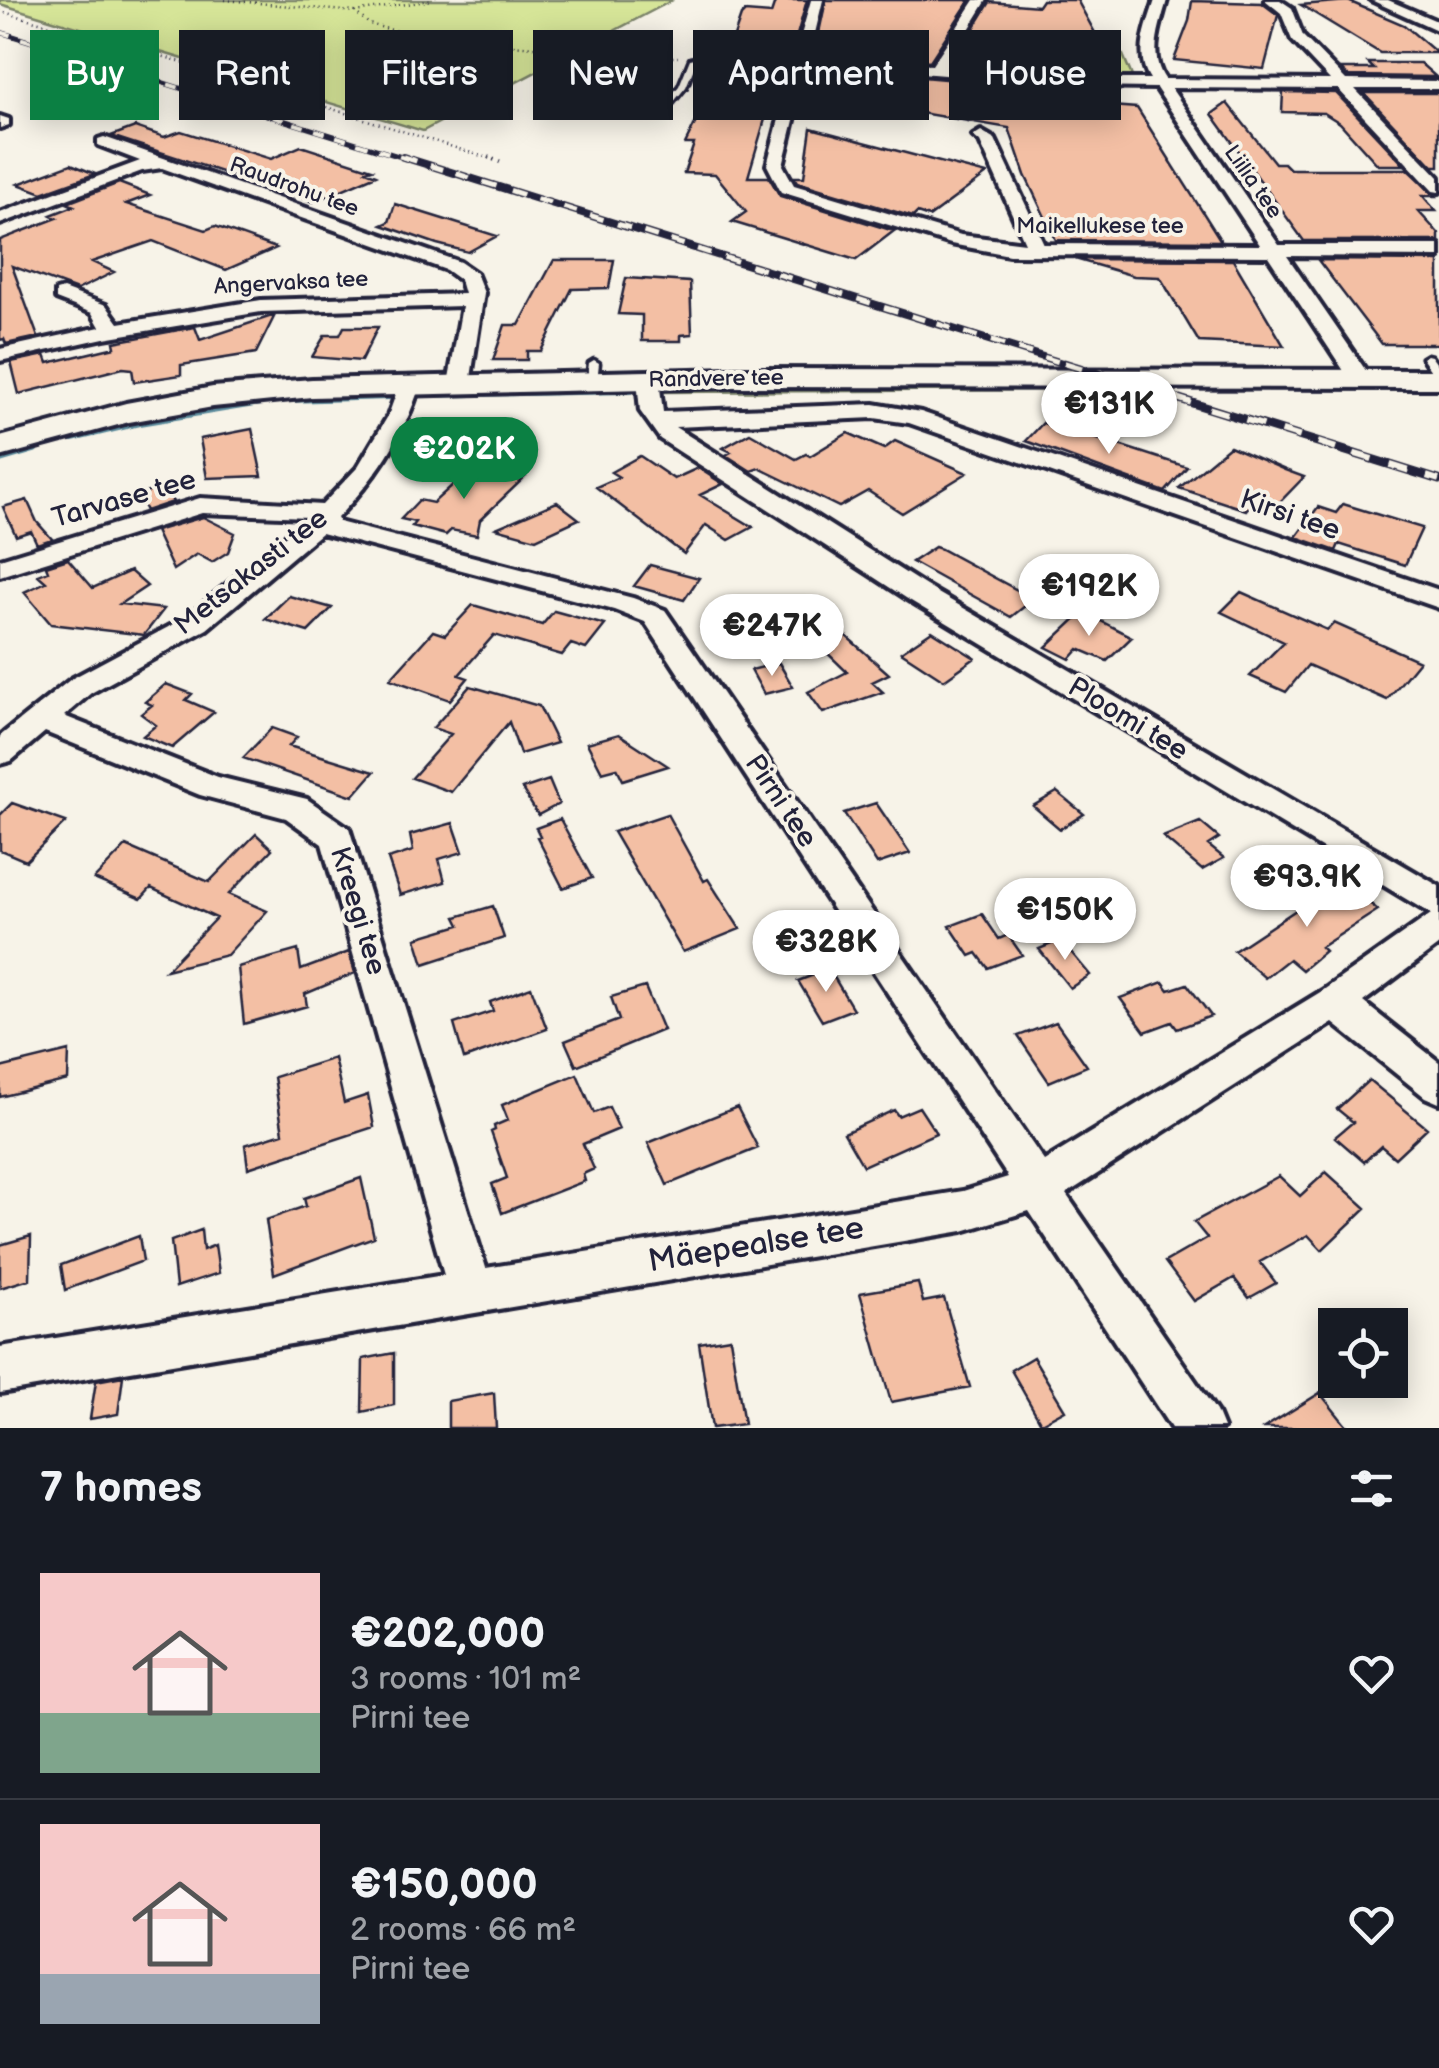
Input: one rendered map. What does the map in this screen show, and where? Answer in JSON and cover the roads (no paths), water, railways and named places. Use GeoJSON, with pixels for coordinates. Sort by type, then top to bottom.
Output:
{"type":"FeatureCollection","features":[{"type":"Feature","properties":{"kind":"street","name":"Maikellukese tee"},"geometry":{"type":"LineString","coordinates":[[810,30],[817,0]]}},
{"type":"Feature","properties":{"kind":"street"},"geometry":{"type":"LineString","coordinates":[[937,69],[981,0]]}},
{"type":"Feature","properties":{"kind":"street","name":"Liilia tee"},"geometry":{"type":"LineString","coordinates":[[1161,0],[1148,56],[1159,84],[1360,378]]}},
{"type":"Feature","properties":{"kind":"street"},"geometry":{"type":"LineString","coordinates":[[1271,0],[1287,11],[1298,37],[1439,187]]}},
{"type":"Feature","properties":{"kind":"street"},"geometry":{"type":"LineString","coordinates":[[1376,0],[1439,28]]}},
{"type":"Feature","properties":{"kind":"street"},"geometry":{"type":"LineString","coordinates":[[929,68],[1059,82],[1439,85]]}},
{"type":"Feature","properties":{"kind":"street","name":"Maikellukese tee"},"geometry":{"type":"LineString","coordinates":[[787,120],[774,165],[787,188],[958,240],[1009,249],[1439,252]]}},
{"type":"Feature","properties":{"kind":"street"},"geometry":{"type":"LineString","coordinates":[[980,136],[987,139],[1037,249]]}},
{"type":"Feature","properties":{"kind":"street","name":"Raudrohu tee"},"geometry":{"type":"LineString","coordinates":[[104,142],[453,266],[472,283],[474,300]]}},
{"type":"Feature","properties":{"kind":"street"},"geometry":{"type":"LineString","coordinates":[[0,219],[138,166],[163,163]]}},
{"type":"Feature","properties":{"kind":"street"},"geometry":{"type":"LineString","coordinates":[[63,295],[99,309],[113,330]]}},
{"type":"Feature","properties":{"kind":"street"},"geometry":{"type":"LineString","coordinates":[[459,384],[474,300]]}},
{"type":"Feature","properties":{"kind":"street","name":"Angervaksa tee"},"geometry":{"type":"LineString","coordinates":[[0,355],[113,330],[261,306],[474,300]]}},
{"type":"Feature","properties":{"kind":"street","name":"Randvere tee"},"geometry":{"type":"LineString","coordinates":[[0,447],[126,413],[213,397],[459,384],[593,372],[648,380],[1360,378],[1435,371]]}},
{"type":"Feature","properties":{"kind":"street"},"geometry":{"type":"LineString","coordinates":[[648,380],[648,401],[654,418]]}},
{"type":"Feature","properties":{"kind":"street","name":"Metsakasti tee"},"geometry":{"type":"LineString","coordinates":[[0,753],[82,686],[196,623],[322,519],[367,472],[400,416],[408,385]]}},
{"type":"Feature","properties":{"kind":"street","name":"Kirsi tee"},"geometry":{"type":"LineString","coordinates":[[654,418],[683,421],[874,412],[914,416],[1439,600]]}},
{"type":"Feature","properties":{"kind":"street","name":"Ploomi tee"},"geometry":{"type":"LineString","coordinates":[[654,418],[668,434],[916,592],[1439,902]]}},
{"type":"Feature","properties":{"kind":"street","name":"Tarvase tee"},"geometry":{"type":"LineString","coordinates":[[0,568],[200,505],[310,508],[321,514],[322,519]]}},
{"type":"Feature","properties":{"kind":"street","name":"Pirni tee"},"geometry":{"type":"LineString","coordinates":[[322,519],[330,527],[376,542],[623,604],[655,616],[1199,1428]]}},
{"type":"Feature","properties":{"kind":"street","name":"Kreegi tee"},"geometry":{"type":"LineString","coordinates":[[41,719],[211,787],[296,808],[337,837],[471,1292]]}},
{"type":"Feature","properties":{"kind":"street","name":"Mäepealse tee"},"geometry":{"type":"LineString","coordinates":[[0,1370],[963,1211],[1038,1188],[1334,1002],[1439,926]]}},
{"type":"Feature","properties":{"kind":"street"},"geometry":{"type":"LineString","coordinates":[[1334,1002],[1439,1084]]}},
{"type":"Feature","properties":{"kind":"lane"},"geometry":{"type":"LineString","coordinates":[[673,100],[693,66]]}},
{"type":"Feature","properties":{"kind":"waterway"},"geometry":{"type":"LineString","coordinates":[[424,394],[630,390]]}},
{"type":"Feature","properties":{"kind":"waterway"},"geometry":{"type":"LineString","coordinates":[[288,399],[389,396]]}},
{"type":"Feature","properties":{"kind":"waterway"},"geometry":{"type":"LineString","coordinates":[[72,438],[139,422],[260,402]]}},
{"type":"Feature","properties":{"kind":"waterway"},"geometry":{"type":"LineString","coordinates":[[0,459],[34,449]]}},
{"type":"Feature","properties":{"kind":"railway"},"geometry":{"type":"LineString","coordinates":[[0,32],[411,160]]}},
{"type":"Feature","properties":{"kind":"railway"},"geometry":{"type":"LineString","coordinates":[[403,157],[1072,366]]}},
{"type":"Feature","properties":{"kind":"railway"},"geometry":{"type":"LineString","coordinates":[[1064,363],[1439,480]]}}]}
